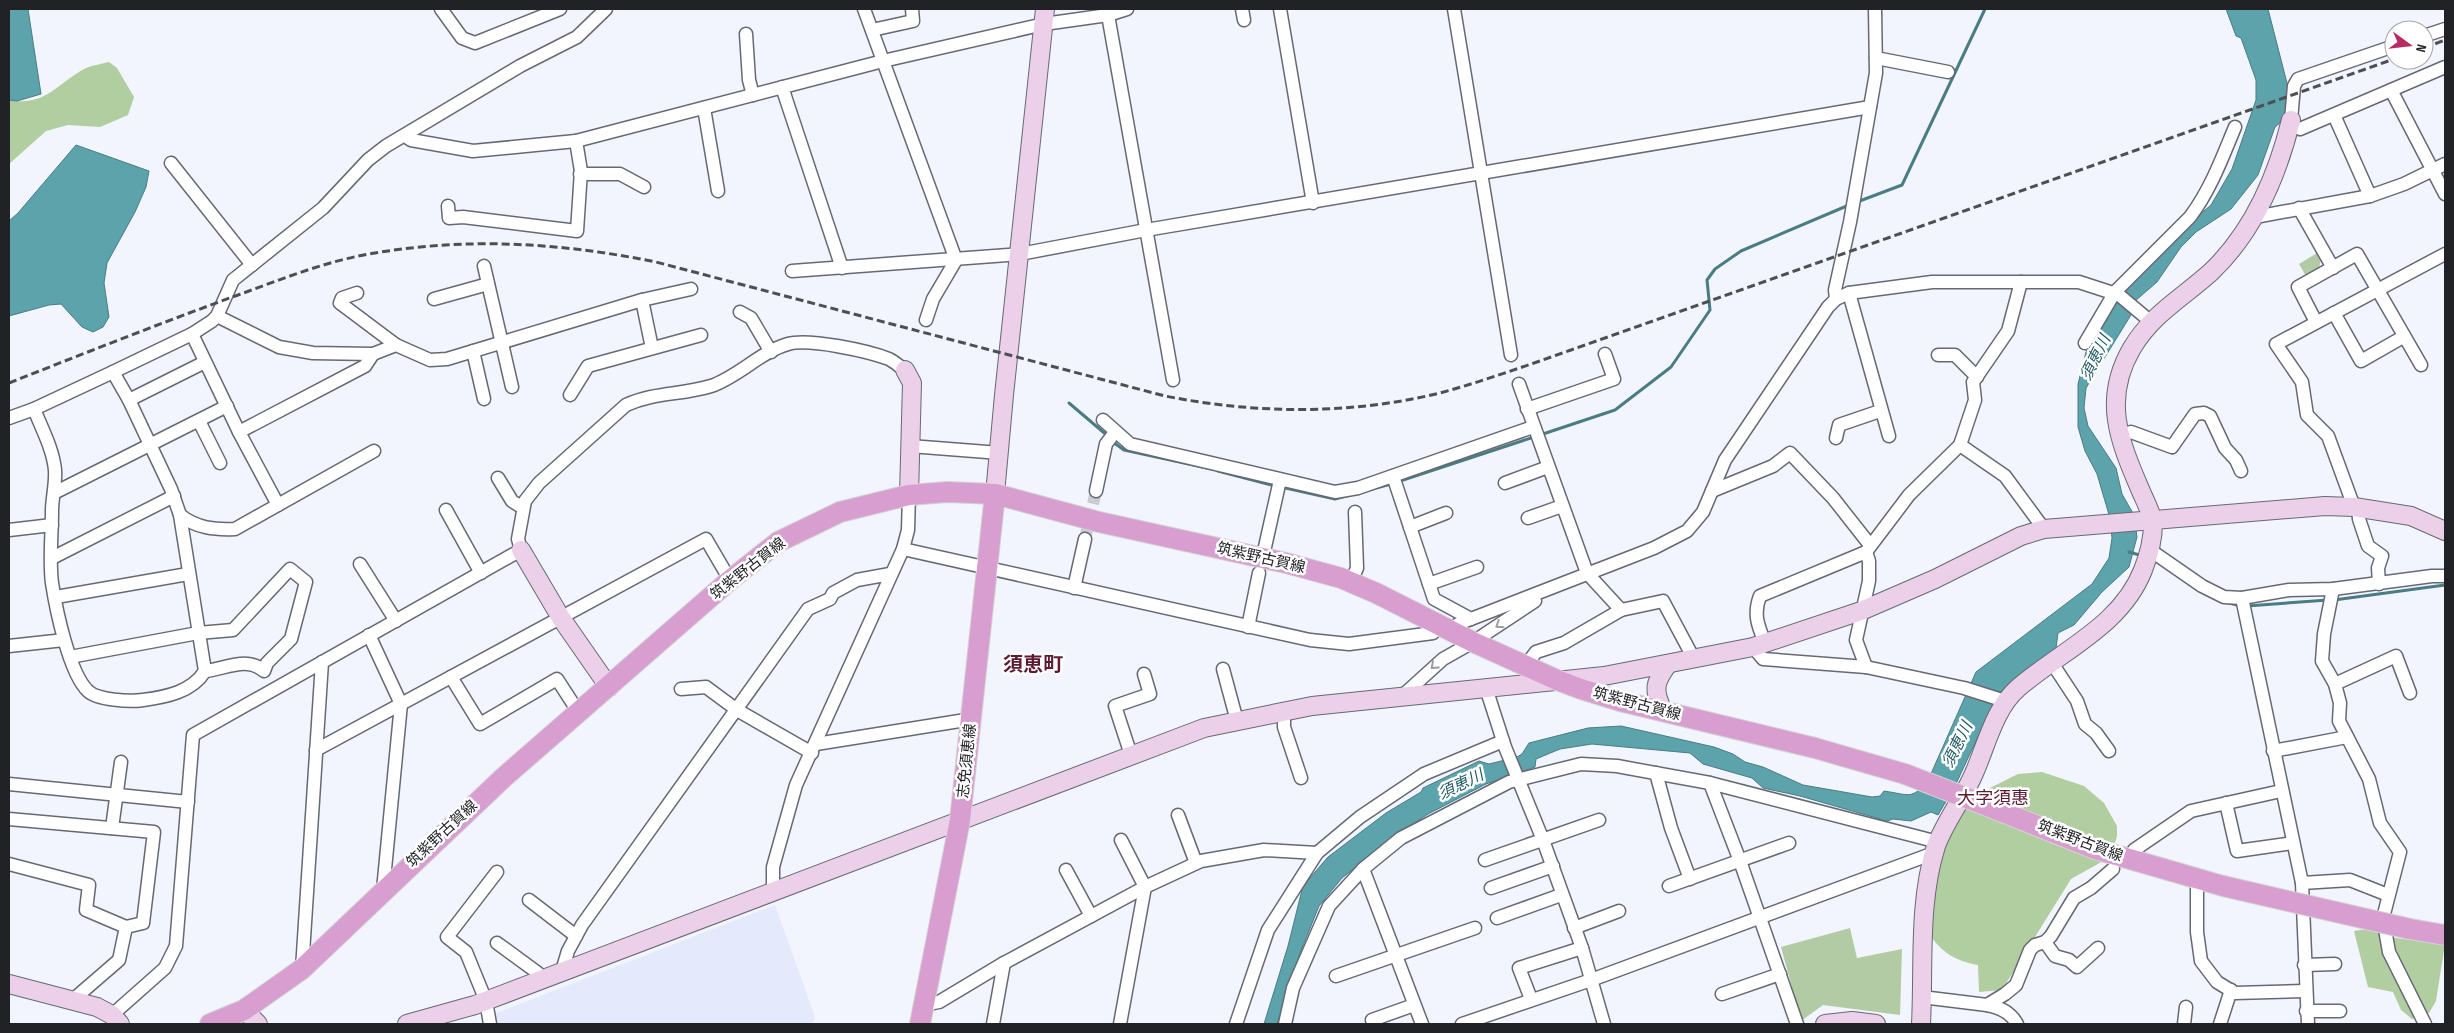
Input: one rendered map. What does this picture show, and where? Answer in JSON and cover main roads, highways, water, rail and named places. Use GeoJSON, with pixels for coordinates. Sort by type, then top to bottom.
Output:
{"type":"FeatureCollection","features":[{"type":"Feature","properties":{"kind":"main road","name":"筑紫野古賀線"},"geometry":{"type":"LineString","coordinates":[[210,1024],[244,1010],[302,968],[503,778],[730,580],[778,542],[840,512],[908,495],[947,492],[995,494],[1099,522],[1286,563],[1351,582],[1405,606],[1473,642],[1525,666],[1557,680],[1620,701],[1815,748],[1905,774],[2095,849],[2197,879],[2410,929],[2445,935]]}},
{"type":"Feature","properties":{"kind":"main road","name":"志免須恵線"},"geometry":{"type":"LineString","coordinates":[[921,1015],[960,820],[995,494]]}},
{"type":"Feature","properties":{"kind":"water"},"geometry":{"type":"Polygon","coordinates":[[[9,9],[28,9],[41,94],[17,101],[9,100],[9,9]]]}},
{"type":"Feature","properties":{"kind":"water","name":"須恵川"},"geometry":{"type":"Polygon","coordinates":[[[2226,9],[2268,9],[2289,91],[2286,118],[2275,127],[2258,175],[2231,209],[2196,232],[2181,247],[2157,282],[2135,301],[2134,310],[2086,388],[2084,408],[2088,426],[2116,468],[2122,494],[2134,515],[2137,537],[2129,567],[2102,592],[2074,625],[2058,633],[2056,648],[1998,694],[1955,786],[1938,815],[1931,812],[1911,821],[1893,819],[1887,821],[1800,796],[1763,788],[1752,778],[1703,764],[1690,753],[1592,744],[1560,749],[1536,759],[1535,767],[1486,784],[1428,814],[1398,834],[1342,878],[1319,906],[1300,953],[1277,1024],[1264,1024],[1288,946],[1303,886],[1328,857],[1386,813],[1421,792],[1423,788],[1479,761],[1489,764],[1517,757],[1522,754],[1529,743],[1588,728],[1621,726],[1714,747],[1733,754],[1745,762],[1763,767],[1803,785],[1872,797],[1880,796],[1884,791],[1906,795],[1915,793],[1924,784],[1930,776],[1976,672],[2092,584],[2109,558],[2112,538],[2110,518],[2097,474],[2085,451],[2078,427],[2078,384],[2086,352],[2100,322],[2124,291],[2192,221],[2211,205],[2232,169],[2256,100],[2256,80],[2241,38],[2236,36],[2226,9]]]}},
{"type":"Feature","properties":{"kind":"water"},"geometry":{"type":"Polygon","coordinates":[[[76,145],[149,171],[146,187],[135,212],[107,263],[104,283],[109,317],[103,327],[93,332],[82,327],[61,304],[49,305],[9,316],[9,221],[76,145]]]}},
{"type":"Feature","properties":{"kind":"waterway"},"geometry":{"type":"LineString","coordinates":[[1857,202],[1902,185],[1985,9]]}},
{"type":"Feature","properties":{"kind":"waterway"},"geometry":{"type":"LineString","coordinates":[[1540,435],[1615,410],[1671,367],[1710,310],[1707,280],[1715,269],[1741,251],[1849,205]]}},
{"type":"Feature","properties":{"kind":"waterway"},"geometry":{"type":"LineString","coordinates":[[1069,403],[1109,437]]}},
{"type":"Feature","properties":{"kind":"waterway"},"geometry":{"type":"LineString","coordinates":[[1397,482],[1534,437]]}},
{"type":"Feature","properties":{"kind":"waterway"},"geometry":{"type":"LineString","coordinates":[[1113,442],[1124,450],[1212,469]]}},
{"type":"Feature","properties":{"kind":"waterway"},"geometry":{"type":"LineString","coordinates":[[1218,471],[1275,486]]}},
{"type":"Feature","properties":{"kind":"waterway"},"geometry":{"type":"LineString","coordinates":[[1281,487],[1335,499],[1391,484]]}},
{"type":"Feature","properties":{"kind":"waterway"},"geometry":{"type":"LineString","coordinates":[[2129,552],[2143,556]]}},
{"type":"Feature","properties":{"kind":"waterway"},"geometry":{"type":"LineString","coordinates":[[2334,600],[2445,585]]}},
{"type":"Feature","properties":{"kind":"waterway"},"geometry":{"type":"LineString","coordinates":[[2247,606],[2328,600]]}},
{"type":"Feature","properties":{"kind":"waterway"},"geometry":{"type":"LineString","coordinates":[[2225,602],[2241,606]]}},
{"type":"Feature","properties":{"kind":"tunnel"},"geometry":{"type":"LineString","coordinates":[[1085,539],[1096,491]]}},
{"type":"Feature","properties":{"kind":"railway"},"geometry":{"type":"LineString","coordinates":[[2434,44],[2445,40]]}},
{"type":"Feature","properties":{"kind":"railway"},"geometry":{"type":"LineString","coordinates":[[9,383],[209,306],[340,260],[410,248],[446,245],[516,244],[586,250],[656,262],[1165,396],[1199,402],[1268,409],[1337,408],[1371,405],[1440,393],[1513,370],[2384,63]]}},
{"type":"Feature","properties":{"kind":"district","name":"須恵町"},"geometry":{"type":"Point","coordinates":[1033,665]}},
{"type":"Feature","properties":{"kind":"district","name":"大字須惠"},"geometry":{"type":"Point","coordinates":[1993,798]}}]}
